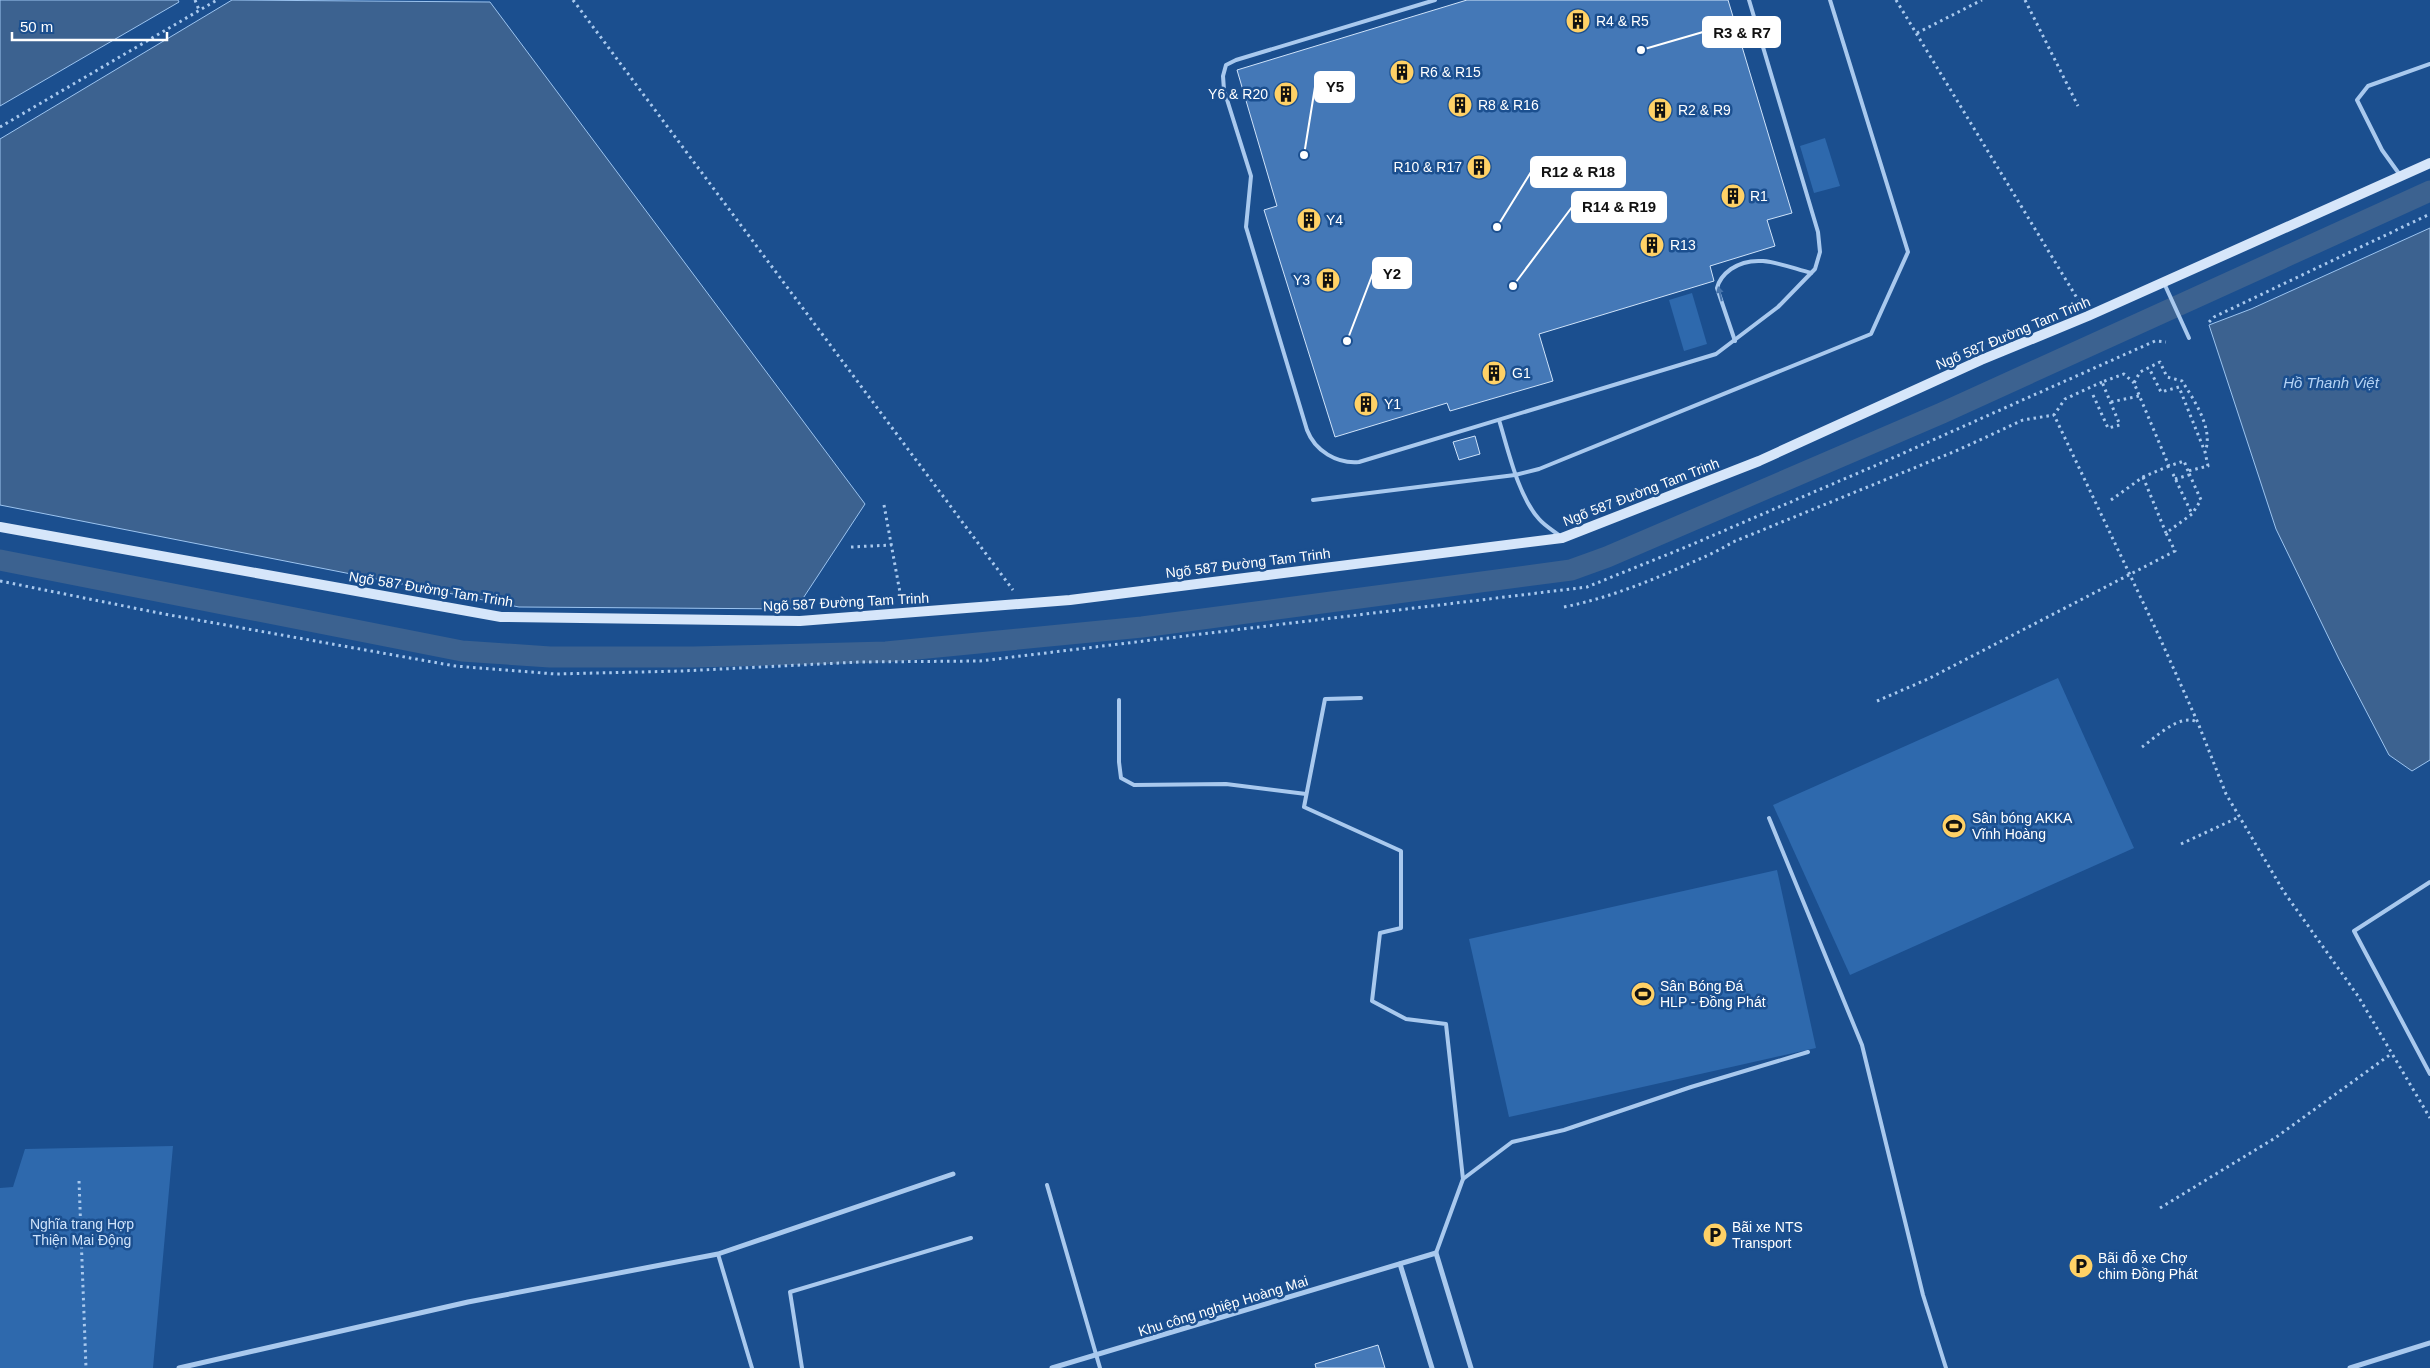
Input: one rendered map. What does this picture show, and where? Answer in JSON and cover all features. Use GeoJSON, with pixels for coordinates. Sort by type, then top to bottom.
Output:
{"type":"FeatureCollection","features":[{"type":"Feature","properties":{"kind":"street","name":"Ngõ 587 Đường Tam Trinh"},"geometry":{"type":"LineString","coordinates":[[0,527],[501,617],[800,621],[1023,605],[1562,538],[1759,461],[1981,360],[2165,285],[2430,163]]}},
{"type":"Feature","properties":{"kind":"street"},"geometry":{"type":"LineString","coordinates":[[179,1368],[468,1302],[718,1254],[953,1174]]}},
{"type":"Feature","properties":{"kind":"street"},"geometry":{"type":"LineString","coordinates":[[1436,1253],[1471,1368]]}},
{"type":"Feature","properties":{"kind":"street","name":"Khu công nghiệp Hoàng Mai"},"geometry":{"type":"LineString","coordinates":[[1052,1368],[1436,1253]]}},
{"type":"Feature","properties":{"kind":"street"},"geometry":{"type":"LineString","coordinates":[[1400,1264],[1432,1368]]}},
{"type":"Feature","properties":{"kind":"street"},"geometry":{"type":"LineString","coordinates":[[2350,1368],[2430,1343]]}},
{"type":"Feature","properties":{"kind":"lane"},"geometry":{"type":"LineString","coordinates":[[1434,0],[1236,60],[1226,65],[1223,76],[1224,90],[1251,176],[1246,227],[1248,238],[1311,440],[1332,457],[1346,463],[1499,420],[1716,354],[1778,307],[1811,273],[1819,260],[1818,232],[1749,0]]}},
{"type":"Feature","properties":{"kind":"lane"},"geometry":{"type":"LineString","coordinates":[[1313,500],[1515,475],[1538,469],[1871,334],[1908,252],[1830,0]]}},
{"type":"Feature","properties":{"kind":"lane"},"geometry":{"type":"LineString","coordinates":[[2400,176],[2382,150],[2357,100],[2368,86],[2430,64]]}},
{"type":"Feature","properties":{"kind":"lane"},"geometry":{"type":"LineString","coordinates":[[1735,341],[1717,288],[1727,272],[1737,265],[1750,260],[1762,260],[1811,273]]}},
{"type":"Feature","properties":{"kind":"lane"},"geometry":{"type":"LineString","coordinates":[[2165,285],[2188,338]]}},
{"type":"Feature","properties":{"kind":"lane"},"geometry":{"type":"LineString","coordinates":[[1499,420],[1515,475],[1539,519],[1562,538]]}},
{"type":"Feature","properties":{"kind":"lane"},"geometry":{"type":"LineString","coordinates":[[1361,698],[1325,699],[1304,807],[1402,851],[1401,928],[1380,933],[1372,1001],[1406,1020],[1446,1024],[1463,1179],[1436,1253]]}},
{"type":"Feature","properties":{"kind":"lane"},"geometry":{"type":"LineString","coordinates":[[1119,700],[1119,762],[1121,778],[1134,785],[1226,784],[1306,794]]}},
{"type":"Feature","properties":{"kind":"lane"},"geometry":{"type":"LineString","coordinates":[[1769,818],[1862,1045],[1923,1295],[1946,1368]]}},
{"type":"Feature","properties":{"kind":"lane"},"geometry":{"type":"LineString","coordinates":[[2430,882],[2354,931],[2430,1074]]}},
{"type":"Feature","properties":{"kind":"lane"},"geometry":{"type":"LineString","coordinates":[[1463,1179],[1512,1142],[1564,1130],[1691,1087],[1808,1052]]}},
{"type":"Feature","properties":{"kind":"lane"},"geometry":{"type":"LineString","coordinates":[[1047,1185],[1100,1368]]}},
{"type":"Feature","properties":{"kind":"lane"},"geometry":{"type":"LineString","coordinates":[[802,1368],[790,1292],[971,1238]]}},
{"type":"Feature","properties":{"kind":"lane"},"geometry":{"type":"LineString","coordinates":[[718,1254],[752,1368]]}},
{"type":"Feature","properties":{"kind":"path"},"geometry":{"type":"LineString","coordinates":[[195,0],[199,10]]}},
{"type":"Feature","properties":{"kind":"path"},"geometry":{"type":"LineString","coordinates":[[0,127],[216,0]]}},
{"type":"Feature","properties":{"kind":"path"},"geometry":{"type":"LineString","coordinates":[[573,0],[1023,605]]}},
{"type":"Feature","properties":{"kind":"path"},"geometry":{"type":"LineString","coordinates":[[1896,0],[2088,316]]}},
{"type":"Feature","properties":{"kind":"path"},"geometry":{"type":"LineString","coordinates":[[1917,33],[1982,0]]}},
{"type":"Feature","properties":{"kind":"path"},"geometry":{"type":"LineString","coordinates":[[2025,0],[2078,106]]}},
{"type":"Feature","properties":{"kind":"path"},"geometry":{"type":"LineString","coordinates":[[2209,322],[2214,317],[2430,214]]}},
{"type":"Feature","properties":{"kind":"path"},"geometry":{"type":"LineString","coordinates":[[2134,383],[2140,372],[2160,362],[2167,377],[2182,381],[2198,409],[2209,442],[2205,452]]}},
{"type":"Feature","properties":{"kind":"path"},"geometry":{"type":"LineString","coordinates":[[2150,368],[2161,392],[2179,387],[2205,452],[2208,466],[2175,479]]}},
{"type":"Feature","properties":{"kind":"path"},"geometry":{"type":"LineString","coordinates":[[1564,607],[1599,600],[1638,586],[1709,556],[1733,542],[1958,450],[2023,420],[2054,415],[2065,398],[2124,374],[2134,383],[2169,466]]}},
{"type":"Feature","properties":{"kind":"path"},"geometry":{"type":"LineString","coordinates":[[2093,395],[2108,428],[2120,425],[2102,382]]}},
{"type":"Feature","properties":{"kind":"path"},"geometry":{"type":"LineString","coordinates":[[2110,402],[2139,396]]}},
{"type":"Feature","properties":{"kind":"path"},"geometry":{"type":"LineString","coordinates":[[2054,415],[2131,575],[2198,723],[2226,794],[2284,892],[2358,996],[2430,1118]]}},
{"type":"Feature","properties":{"kind":"path"},"geometry":{"type":"LineString","coordinates":[[2111,500],[2143,477],[2184,461],[2200,500],[2192,514],[2166,533]]}},
{"type":"Feature","properties":{"kind":"path"},"geometry":{"type":"LineString","coordinates":[[2173,474],[2192,514]]}},
{"type":"Feature","properties":{"kind":"path"},"geometry":{"type":"LineString","coordinates":[[1877,702],[1928,679],[2175,551],[2143,477]]}},
{"type":"Feature","properties":{"kind":"path"},"geometry":{"type":"LineString","coordinates":[[884,505],[904,613]]}},
{"type":"Feature","properties":{"kind":"path"},"geometry":{"type":"LineString","coordinates":[[851,547],[892,545]]}},
{"type":"Feature","properties":{"kind":"path"},"geometry":{"type":"LineString","coordinates":[[2142,747],[2182,720],[2191,719],[2198,723]]}},
{"type":"Feature","properties":{"kind":"path"},"geometry":{"type":"LineString","coordinates":[[2181,844],[2239,817]]}},
{"type":"Feature","properties":{"kind":"path"},"geometry":{"type":"LineString","coordinates":[[2160,1208],[2275,1138],[2391,1054]]}},
{"type":"Feature","properties":{"kind":"path"},"geometry":{"type":"LineString","coordinates":[[79,1181],[86,1368]]}},
{"type":"Feature","properties":{"kind":"green space"},"geometry":{"type":"Polygon","coordinates":[[[1825,138],[1840,186],[1814,193],[1800,146],[1825,138]]]}},
{"type":"Feature","properties":{"kind":"green space"},"geometry":{"type":"Polygon","coordinates":[[[1692,293],[1707,344],[1684,351],[1669,300],[1692,293]]]}},
{"type":"Feature","properties":{"kind":"green space","name":"Sân bóng AKKA Vĩnh Hoàng"},"geometry":{"type":"Polygon","coordinates":[[[2058,678],[2134,848],[1850,975],[1773,805],[2058,678]]]}},
{"type":"Feature","properties":{"kind":"green space","name":"Sân Bóng Đá HLP - Đồng Phát"},"geometry":{"type":"Polygon","coordinates":[[[1777,870],[1816,1048],[1509,1117],[1469,939],[1777,870]]]}},
{"type":"Feature","properties":{"kind":"green space","name":"Nghĩa trang Hợp Thiện Mai Động"},"geometry":{"type":"Polygon","coordinates":[[[173,1146],[153,1368],[0,1368],[0,1188],[13,1187],[25,1149],[173,1146]]]}},
{"type":"Feature","properties":{"kind":"water"},"geometry":{"type":"Polygon","coordinates":[[[0,0],[178,0],[179,2],[0,106],[0,0]]]}},
{"type":"Feature","properties":{"kind":"water"},"geometry":{"type":"Polygon","coordinates":[[[232,0],[490,2],[865,504],[796,609],[519,607],[0,505],[0,139],[232,0]]]}},
{"type":"Feature","properties":{"kind":"water","name":"Hồ Thanh Việt"},"geometry":{"type":"Polygon","coordinates":[[[2430,228],[2430,760],[2412,771],[2389,755],[2339,659],[2276,529],[2209,325],[2251,309],[2430,228]]]}},
{"type":"Feature","properties":{"kind":"building"},"geometry":{"type":"Polygon","coordinates":[[[1467,0],[1728,0],[1792,213],[1767,220],[1775,246],[1710,266],[1714,281],[1539,334],[1553,381],[1450,411],[1447,403],[1335,437],[1264,210],[1277,206],[1237,70],[1467,0]]]}},
{"type":"Feature","properties":{"kind":"building"},"geometry":{"type":"Polygon","coordinates":[[[1475,436],[1480,454],[1459,460],[1453,442],[1475,436]]]}},
{"type":"Feature","properties":{"kind":"building"},"geometry":{"type":"Polygon","coordinates":[[[1378,1345],[1385,1368],[1316,1368],[1315,1364],[1378,1345]]]}},
{"type":"Feature","properties":{"kind":"waterway"},"geometry":{"type":"LineString","coordinates":[[0,560],[462,651],[550,657],[693,657],[886,652],[1142,627],[1571,570],[1607,557],[1942,413],[2430,191]]}},
{"type":"Feature","properties":{"kind":"place","name":"R4 & R5"},"geometry":{"type":"Point","coordinates":[1578,21]}},
{"type":"Feature","properties":{"kind":"place","name":"R3 & R7"},"geometry":{"type":"Point","coordinates":[1641,50]}},
{"type":"Feature","properties":{"kind":"place","name":"R6 & R15"},"geometry":{"type":"Point","coordinates":[1402,72]}},
{"type":"Feature","properties":{"kind":"place","name":"Y6 & R20"},"geometry":{"type":"Point","coordinates":[1286,94]}},
{"type":"Feature","properties":{"kind":"place","name":"R8 & R16"},"geometry":{"type":"Point","coordinates":[1460,105]}},
{"type":"Feature","properties":{"kind":"place","name":"R2 & R9"},"geometry":{"type":"Point","coordinates":[1660,110]}},
{"type":"Feature","properties":{"kind":"place","name":"Y5"},"geometry":{"type":"Point","coordinates":[1304,155]}},
{"type":"Feature","properties":{"kind":"place","name":"R10 & R17"},"geometry":{"type":"Point","coordinates":[1479,167]}},
{"type":"Feature","properties":{"kind":"place","name":"R1"},"geometry":{"type":"Point","coordinates":[1733,196]}},
{"type":"Feature","properties":{"kind":"place","name":"Y4"},"geometry":{"type":"Point","coordinates":[1309,220]}},
{"type":"Feature","properties":{"kind":"place","name":"R12 & R18"},"geometry":{"type":"Point","coordinates":[1497,227]}},
{"type":"Feature","properties":{"kind":"place","name":"R13"},"geometry":{"type":"Point","coordinates":[1652,245]}},
{"type":"Feature","properties":{"kind":"place","name":"Y3"},"geometry":{"type":"Point","coordinates":[1328,280]}},
{"type":"Feature","properties":{"kind":"place","name":"R14 & R19"},"geometry":{"type":"Point","coordinates":[1513,286]}},
{"type":"Feature","properties":{"kind":"place","name":"Y2"},"geometry":{"type":"Point","coordinates":[1347,341]}},
{"type":"Feature","properties":{"kind":"place","name":"G1"},"geometry":{"type":"Point","coordinates":[1494,373]}},
{"type":"Feature","properties":{"kind":"place","name":"Y1"},"geometry":{"type":"Point","coordinates":[1366,404]}},
{"type":"Feature","properties":{"kind":"place","name":"Sân bóng AKKA Vĩnh Hoàng"},"geometry":{"type":"Point","coordinates":[1954,826]}},
{"type":"Feature","properties":{"kind":"place","name":"Sân Bóng Đá HLP - Đồng Phát"},"geometry":{"type":"Point","coordinates":[1643,994]}},
{"type":"Feature","properties":{"kind":"place","name":"Bãi xe NTS Transport"},"geometry":{"type":"Point","coordinates":[1715,1235]}},
{"type":"Feature","properties":{"kind":"place","name":"Bãi đỗ xe Chợ chim Đồng Phát"},"geometry":{"type":"Point","coordinates":[2081,1266]}}]}
